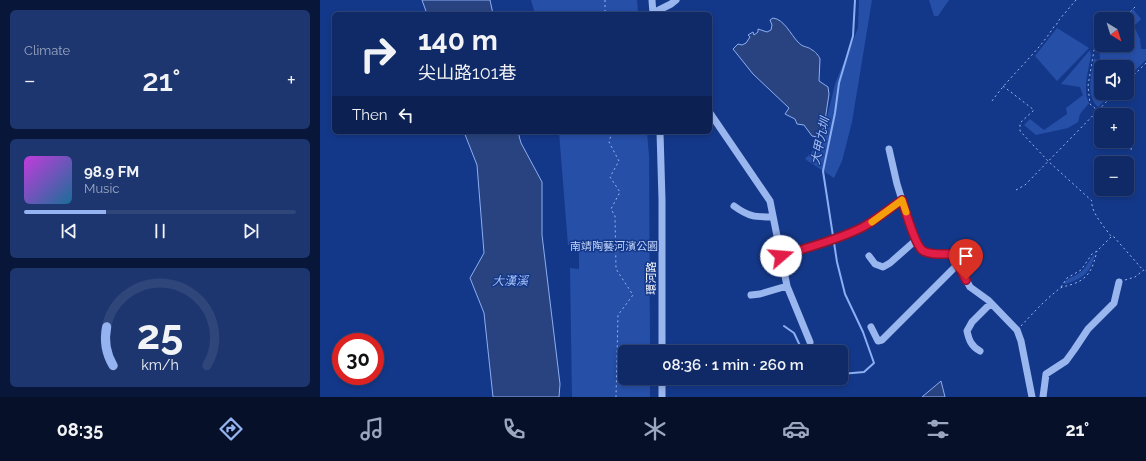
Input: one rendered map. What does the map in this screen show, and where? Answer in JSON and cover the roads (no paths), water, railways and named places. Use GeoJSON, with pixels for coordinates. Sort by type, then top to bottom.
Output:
{"type":"FeatureCollection","features":[{"type":"Feature","properties":{"kind":"street"},"geometry":{"type":"LineString","coordinates":[[652,0],[653,12]]}},
{"type":"Feature","properties":{"kind":"street"},"geometry":{"type":"LineString","coordinates":[[657,12],[676,0]]}},
{"type":"Feature","properties":{"kind":"street"},"geometry":{"type":"LineString","coordinates":[[712,116],[770,201],[787,286],[810,342]]}},
{"type":"Feature","properties":{"kind":"street","name":"環河路"},"geometry":{"type":"LineString","coordinates":[[660,134],[662,200],[662,345]]}},
{"type":"Feature","properties":{"kind":"street"},"geometry":{"type":"LineString","coordinates":[[890,149],[897,184],[916,240],[922,250],[929,253],[950,254],[955,259],[970,287],[991,303],[1017,330],[1021,341],[1032,397]]}},
{"type":"Feature","properties":{"kind":"street"},"geometry":{"type":"LineString","coordinates":[[781,256],[833,239],[862,227],[902,200]]}},
{"type":"Feature","properties":{"kind":"street"},"geometry":{"type":"LineString","coordinates":[[734,206],[754,217],[773,217]]}},
{"type":"Feature","properties":{"kind":"street"},"geometry":{"type":"LineString","coordinates":[[868,256],[875,264],[882,268],[890,263],[916,240]]}},
{"type":"Feature","properties":{"kind":"street"},"geometry":{"type":"LineString","coordinates":[[871,327],[878,341],[882,340],[958,265]]}},
{"type":"Feature","properties":{"kind":"street"},"geometry":{"type":"LineString","coordinates":[[1043,397],[1046,374],[1066,361],[1088,329],[1114,303],[1119,282]]}},
{"type":"Feature","properties":{"kind":"street"},"geometry":{"type":"LineString","coordinates":[[751,295],[760,294],[787,286]]}},
{"type":"Feature","properties":{"kind":"street"},"geometry":{"type":"LineString","coordinates":[[980,351],[974,348],[969,340],[967,331],[972,322],[991,303]]}},
{"type":"Feature","properties":{"kind":"street"},"geometry":{"type":"LineString","coordinates":[[662,385],[662,397]]}},
{"type":"Feature","properties":{"kind":"water"},"geometry":{"type":"Polygon","coordinates":[[[422,0],[490,0],[493,12],[426,12],[422,0]]]}},
{"type":"Feature","properties":{"kind":"water"},"geometry":{"type":"Polygon","coordinates":[[[773,18],[781,21],[800,44],[814,51],[820,59],[819,81],[828,87],[829,94],[824,127],[822,132],[817,137],[812,136],[804,125],[797,124],[795,119],[785,114],[789,108],[753,74],[733,49],[738,44],[742,45],[746,43],[750,37],[748,35],[753,32],[754,35],[758,32],[758,29],[767,32],[771,30],[772,25],[770,20],[773,18]]]}},
{"type":"Feature","properties":{"kind":"water","name":"大漢溪"},"geometry":{"type":"Polygon","coordinates":[[[465,134],[519,134],[521,143],[542,182],[542,235],[560,384],[559,397],[493,397],[484,313],[470,278],[484,253],[477,165],[465,134]]]}},
{"type":"Feature","properties":{"kind":"water"},"geometry":{"type":"Polygon","coordinates":[[[941,381],[945,397],[922,397],[941,381]]]}},
{"type":"Feature","properties":{"kind":"waterway","name":"大甲九圳"},"geometry":{"type":"LineString","coordinates":[[848,373],[864,372],[874,363],[863,332],[845,294],[837,262],[823,171],[835,113],[839,83],[853,36],[855,0]]}},
{"type":"Feature","properties":{"kind":"waterway","name":"大甲九圳"},"geometry":{"type":"LineString","coordinates":[[784,326],[794,333],[800,345]]}},
{"type":"Feature","properties":{"kind":"park label","name":"南靖陶藝河濱公園"},"geometry":{"type":"Point","coordinates":[614,246]}}]}
